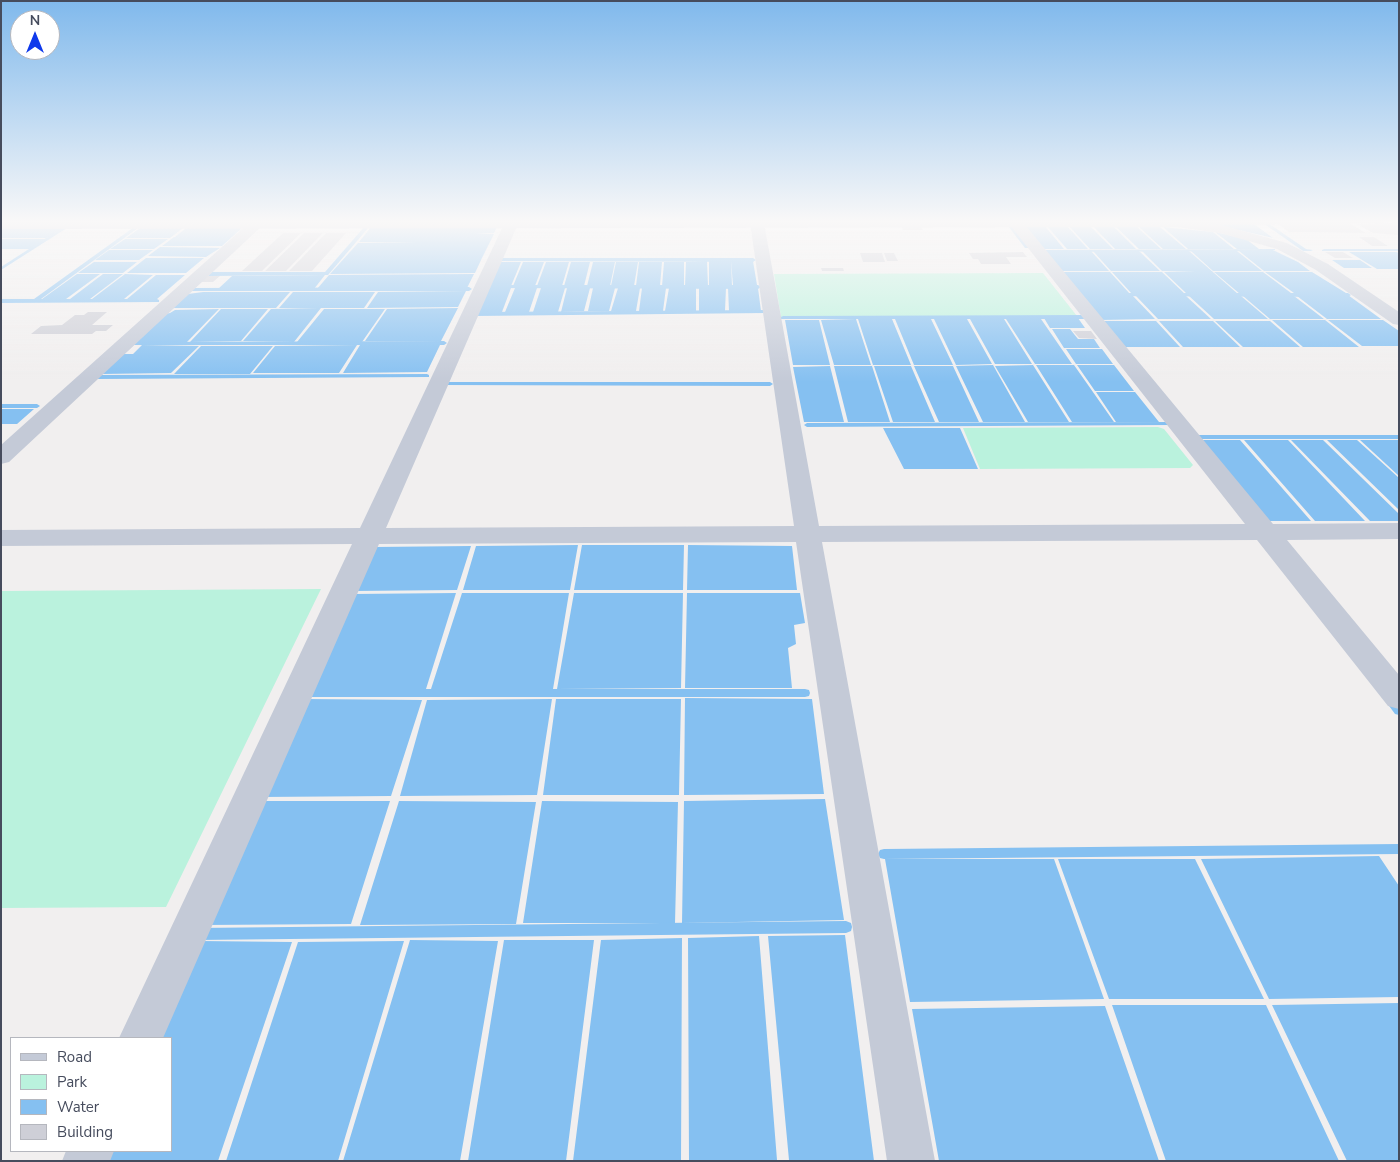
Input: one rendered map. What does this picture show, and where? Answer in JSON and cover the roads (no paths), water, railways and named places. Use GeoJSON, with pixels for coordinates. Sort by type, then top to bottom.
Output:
{"type":"FeatureCollection","features":[{"type":"Feature","properties":{"kind":"street"},"geometry":{"type":"LineString","coordinates":[[1,457],[201,274]]}},
{"type":"Feature","properties":{"kind":"street"},"geometry":{"type":"LineString","coordinates":[[141,1037],[488,274]]}},
{"type":"Feature","properties":{"kind":"street"},"geometry":{"type":"LineString","coordinates":[[765,274],[911,1161]]}},
{"type":"Feature","properties":{"kind":"street"},"geometry":{"type":"LineString","coordinates":[[1057,274],[1399,697]]}},
{"type":"Feature","properties":{"kind":"street"},"geometry":{"type":"LineString","coordinates":[[1331,274],[1399,320]]}},
{"type":"Feature","properties":{"kind":"street"},"geometry":{"type":"LineString","coordinates":[[1,538],[1399,531]]}},
{"type":"Feature","properties":{"kind":"water"},"geometry":{"type":"Polygon","coordinates":[[[77,274],[100,274],[66,299],[42,299],[77,274]]]}},
{"type":"Feature","properties":{"kind":"water"},"geometry":{"type":"Polygon","coordinates":[[[103,274],[123,274],[90,299],[70,299],[103,274]]]}},
{"type":"Feature","properties":{"kind":"water"},"geometry":{"type":"Polygon","coordinates":[[[125,274],[153,275],[124,299],[92,299],[125,274]]]}},
{"type":"Feature","properties":{"kind":"water"},"geometry":{"type":"Polygon","coordinates":[[[474,274],[467,288],[317,289],[329,275],[474,274]]]}},
{"type":"Feature","properties":{"kind":"water"},"geometry":{"type":"Polygon","coordinates":[[[493,274],[516,274],[511,286],[488,286],[493,274]]]}},
{"type":"Feature","properties":{"kind":"water"},"geometry":{"type":"Polygon","coordinates":[[[518,274],[539,274],[535,286],[513,286],[518,274]]]}},
{"type":"Feature","properties":{"kind":"water"},"geometry":{"type":"Polygon","coordinates":[[[541,274],[565,274],[562,286],[537,286],[541,274]]]}},
{"type":"Feature","properties":{"kind":"water"},"geometry":{"type":"Polygon","coordinates":[[[567,274],[587,274],[584,286],[564,286],[567,274]]]}},
{"type":"Feature","properties":{"kind":"water"},"geometry":{"type":"Polygon","coordinates":[[[590,274],[612,274],[610,286],[587,286],[590,274]]]}},
{"type":"Feature","properties":{"kind":"water"},"geometry":{"type":"Polygon","coordinates":[[[613,274],[636,274],[634,286],[611,286],[613,274]]]}},
{"type":"Feature","properties":{"kind":"water"},"geometry":{"type":"Polygon","coordinates":[[[637,274],[661,274],[660,286],[636,286],[637,274]]]}},
{"type":"Feature","properties":{"kind":"water"},"geometry":{"type":"Polygon","coordinates":[[[663,274],[684,274],[684,286],[662,286],[663,274]]]}},
{"type":"Feature","properties":{"kind":"water"},"geometry":{"type":"Polygon","coordinates":[[[685,274],[708,274],[708,286],[685,286],[685,274]]]}},
{"type":"Feature","properties":{"kind":"water"},"geometry":{"type":"Polygon","coordinates":[[[709,274],[732,274],[732,286],[709,286],[709,274]]]}},
{"type":"Feature","properties":{"kind":"water"},"geometry":{"type":"Polygon","coordinates":[[[732,274],[755,274],[757,285],[733,285],[732,274]]]}},
{"type":"Feature","properties":{"kind":"water"},"geometry":{"type":"Polygon","coordinates":[[[1062,274],[1112,274],[1130,294],[1079,294],[1062,274]]]}},
{"type":"Feature","properties":{"kind":"water"},"geometry":{"type":"Polygon","coordinates":[[[1114,274],[1164,274],[1185,294],[1132,294],[1114,274]]]}},
{"type":"Feature","properties":{"kind":"water"},"geometry":{"type":"Polygon","coordinates":[[[1166,274],[1215,274],[1238,294],[1187,294],[1166,274]]]}},
{"type":"Feature","properties":{"kind":"water"},"geometry":{"type":"Polygon","coordinates":[[[1217,274],[1266,274],[1291,293],[1240,294],[1217,274]]]}},
{"type":"Feature","properties":{"kind":"water"},"geometry":{"type":"Polygon","coordinates":[[[1268,274],[1316,274],[1346,293],[1294,293],[1268,274]]]}},
{"type":"Feature","properties":{"kind":"water"},"geometry":{"type":"Polygon","coordinates":[[[156,275],[185,275],[157,299],[127,299],[156,275]]]}},
{"type":"Feature","properties":{"kind":"water"},"geometry":{"type":"Polygon","coordinates":[[[325,275],[314,289],[218,289],[232,276],[325,275]]]}},
{"type":"Feature","properties":{"kind":"water"},"geometry":{"type":"Polygon","coordinates":[[[487,288],[511,288],[502,312],[476,312],[487,288]]]}},
{"type":"Feature","properties":{"kind":"water"},"geometry":{"type":"Polygon","coordinates":[[[515,288],[537,288],[529,312],[505,312],[515,288]]]}},
{"type":"Feature","properties":{"kind":"water"},"geometry":{"type":"Polygon","coordinates":[[[541,288],[565,288],[558,312],[533,312],[541,288]]]}},
{"type":"Feature","properties":{"kind":"water"},"geometry":{"type":"Polygon","coordinates":[[[567,288],[590,288],[584,311],[561,312],[567,288]]]}},
{"type":"Feature","properties":{"kind":"water"},"geometry":{"type":"Polygon","coordinates":[[[593,288],[615,288],[609,311],[588,311],[593,288]]]}},
{"type":"Feature","properties":{"kind":"water"},"geometry":{"type":"Polygon","coordinates":[[[618,288],[640,288],[636,311],[611,311],[618,288]]]}},
{"type":"Feature","properties":{"kind":"water"},"geometry":{"type":"Polygon","coordinates":[[[642,288],[666,288],[663,311],[639,311],[642,288]]]}},
{"type":"Feature","properties":{"kind":"water"},"geometry":{"type":"Polygon","coordinates":[[[669,288],[696,288],[696,311],[665,311],[669,288]]]}},
{"type":"Feature","properties":{"kind":"water"},"geometry":{"type":"Polygon","coordinates":[[[699,288],[726,288],[725,311],[699,311],[699,288]]]}},
{"type":"Feature","properties":{"kind":"water"},"geometry":{"type":"Polygon","coordinates":[[[728,288],[758,288],[761,311],[729,311],[728,288]]]}},
{"type":"Feature","properties":{"kind":"water"},"geometry":{"type":"Polygon","coordinates":[[[466,291],[458,307],[367,308],[378,292],[466,291]]]}},
{"type":"Feature","properties":{"kind":"water"},"geometry":{"type":"Polygon","coordinates":[[[203,292],[290,292],[276,308],[172,308],[188,294],[203,292]]]}},
{"type":"Feature","properties":{"kind":"water"},"geometry":{"type":"Polygon","coordinates":[[[293,292],[375,292],[364,308],[321,308],[294,342],[243,341],[271,309],[318,308],[279,308],[293,292]]]}},
{"type":"Feature","properties":{"kind":"water"},"geometry":{"type":"Polygon","coordinates":[[[1348,295],[1381,319],[1327,319],[1297,296],[1348,295]]]}},
{"type":"Feature","properties":{"kind":"water"},"geometry":{"type":"Polygon","coordinates":[[[1080,296],[1133,296],[1155,319],[1099,320],[1080,296]]]}},
{"type":"Feature","properties":{"kind":"water"},"geometry":{"type":"Polygon","coordinates":[[[1136,296],[1186,296],[1211,319],[1158,319],[1136,296]]]}},
{"type":"Feature","properties":{"kind":"water"},"geometry":{"type":"Polygon","coordinates":[[[1189,296],[1241,296],[1268,319],[1214,319],[1189,296]]]}},
{"type":"Feature","properties":{"kind":"water"},"geometry":{"type":"Polygon","coordinates":[[[1243,296],[1294,296],[1324,319],[1270,319],[1243,296]]]}},
{"type":"Feature","properties":{"kind":"water"},"geometry":{"type":"Polygon","coordinates":[[[458,308],[441,341],[365,341],[387,309],[458,308]]]}},
{"type":"Feature","properties":{"kind":"water"},"geometry":{"type":"Polygon","coordinates":[[[219,309],[187,342],[133,342],[164,314],[175,310],[219,309]]]}},
{"type":"Feature","properties":{"kind":"water"},"geometry":{"type":"Polygon","coordinates":[[[221,309],[268,309],[241,341],[190,342],[221,309]]]}},
{"type":"Feature","properties":{"kind":"water"},"geometry":{"type":"Polygon","coordinates":[[[324,309],[385,309],[362,342],[297,342],[324,309]]]}},
{"type":"Feature","properties":{"kind":"water"},"geometry":{"type":"Polygon","coordinates":[[[1044,318],[1078,318],[1085,328],[1050,328],[1044,318]]]}},
{"type":"Feature","properties":{"kind":"water"},"geometry":{"type":"Polygon","coordinates":[[[856,319],[871,365],[834,365],[821,320],[856,319]]]}},
{"type":"Feature","properties":{"kind":"water"},"geometry":{"type":"Polygon","coordinates":[[[858,319],[892,319],[911,365],[873,365],[858,319]]]}},
{"type":"Feature","properties":{"kind":"water"},"geometry":{"type":"Polygon","coordinates":[[[895,319],[931,319],[953,365],[914,365],[895,319]]]}},
{"type":"Feature","properties":{"kind":"water"},"geometry":{"type":"Polygon","coordinates":[[[934,319],[967,319],[992,364],[956,365],[934,319]]]}},
{"type":"Feature","properties":{"kind":"water"},"geometry":{"type":"Polygon","coordinates":[[[970,319],[1004,319],[1032,364],[995,364],[970,319]]]}},
{"type":"Feature","properties":{"kind":"water"},"geometry":{"type":"Polygon","coordinates":[[[1006,319],[1041,319],[1072,364],[1035,364],[1006,319]]]}},
{"type":"Feature","properties":{"kind":"water"},"geometry":{"type":"Polygon","coordinates":[[[785,320],[819,320],[830,365],[793,365],[785,320]]]}},
{"type":"Feature","properties":{"kind":"water"},"geometry":{"type":"Polygon","coordinates":[[[1272,320],[1325,320],[1359,347],[1303,347],[1272,320]]]}},
{"type":"Feature","properties":{"kind":"water"},"geometry":{"type":"Polygon","coordinates":[[[1328,320],[1383,320],[1399,331],[1399,346],[1362,346],[1328,320]]]}},
{"type":"Feature","properties":{"kind":"water"},"geometry":{"type":"Polygon","coordinates":[[[1101,321],[1156,321],[1180,347],[1122,347],[1101,321]]]}},
{"type":"Feature","properties":{"kind":"water"},"geometry":{"type":"Polygon","coordinates":[[[1159,321],[1213,321],[1240,347],[1183,347],[1159,321]]]}},
{"type":"Feature","properties":{"kind":"water"},"geometry":{"type":"Polygon","coordinates":[[[1215,321],[1270,321],[1300,347],[1243,347],[1215,321]]]}},
{"type":"Feature","properties":{"kind":"water"},"geometry":{"type":"Polygon","coordinates":[[[1052,329],[1070,329],[1078,339],[1094,339],[1100,348],[1064,348],[1052,329]]]}},
{"type":"Feature","properties":{"kind":"water"},"geometry":{"type":"Polygon","coordinates":[[[142,345],[199,346],[171,373],[101,374],[122,354],[133,354],[142,345]]]}},
{"type":"Feature","properties":{"kind":"water"},"geometry":{"type":"Polygon","coordinates":[[[357,345],[339,373],[253,373],[275,346],[357,345]]]}},
{"type":"Feature","properties":{"kind":"water"},"geometry":{"type":"Polygon","coordinates":[[[360,345],[440,345],[427,372],[343,373],[360,345]]]}},
{"type":"Feature","properties":{"kind":"water"},"geometry":{"type":"Polygon","coordinates":[[[201,346],[273,346],[250,374],[174,374],[201,346]]]}},
{"type":"Feature","properties":{"kind":"water"},"geometry":{"type":"Polygon","coordinates":[[[1066,349],[1102,349],[1113,364],[1076,364],[1066,349]]]}},
{"type":"Feature","properties":{"kind":"water"},"geometry":{"type":"Polygon","coordinates":[[[993,365],[1025,422],[983,422],[956,366],[993,365]]]}},
{"type":"Feature","properties":{"kind":"water"},"geometry":{"type":"Polygon","coordinates":[[[1033,365],[1069,422],[1028,422],[995,366],[1033,365]]]}},
{"type":"Feature","properties":{"kind":"water"},"geometry":{"type":"Polygon","coordinates":[[[1036,365],[1074,365],[1114,422],[1072,422],[1036,365]]]}},
{"type":"Feature","properties":{"kind":"water"},"geometry":{"type":"Polygon","coordinates":[[[1077,365],[1114,365],[1134,391],[1095,391],[1077,365]]]}},
{"type":"Feature","properties":{"kind":"water"},"geometry":{"type":"Polygon","coordinates":[[[830,366],[844,422],[804,422],[793,367],[830,366]]]}},
{"type":"Feature","properties":{"kind":"water"},"geometry":{"type":"Polygon","coordinates":[[[834,366],[872,366],[890,422],[848,422],[834,366]]]}},
{"type":"Feature","properties":{"kind":"water"},"geometry":{"type":"Polygon","coordinates":[[[874,366],[911,366],[935,422],[893,422],[874,366]]]}},
{"type":"Feature","properties":{"kind":"water"},"geometry":{"type":"Polygon","coordinates":[[[914,366],[953,366],[979,422],[939,422],[914,366]]]}},
{"type":"Feature","properties":{"kind":"water"},"geometry":{"type":"Polygon","coordinates":[[[1096,392],[1135,392],[1159,422],[1116,422],[1096,392]]]}},
{"type":"Feature","properties":{"kind":"water"},"geometry":{"type":"Polygon","coordinates":[[[1,409],[34,409],[17,424],[1,424],[1,409]]]}},
{"type":"Feature","properties":{"kind":"water"},"geometry":{"type":"Polygon","coordinates":[[[883,428],[960,428],[978,469],[904,469],[883,428]]]}},
{"type":"Feature","properties":{"kind":"water"},"geometry":{"type":"Polygon","coordinates":[[[1199,440],[1240,440],[1311,521],[1265,521],[1199,440]]]}},
{"type":"Feature","properties":{"kind":"water"},"geometry":{"type":"Polygon","coordinates":[[[1244,440],[1288,440],[1365,521],[1315,521],[1244,440]]]}},
{"type":"Feature","properties":{"kind":"water"},"geometry":{"type":"Polygon","coordinates":[[[1291,440],[1323,440],[1399,514],[1399,521],[1370,521],[1291,440]]]}},
{"type":"Feature","properties":{"kind":"water"},"geometry":{"type":"Polygon","coordinates":[[[1327,440],[1357,440],[1399,478],[1399,510],[1327,440]]]}},
{"type":"Feature","properties":{"kind":"water"},"geometry":{"type":"Polygon","coordinates":[[[1360,440],[1399,440],[1399,476],[1360,440]]]}},
{"type":"Feature","properties":{"kind":"water"},"geometry":{"type":"Polygon","coordinates":[[[578,545],[570,590],[463,590],[476,546],[578,545]]]}},
{"type":"Feature","properties":{"kind":"water"},"geometry":{"type":"Polygon","coordinates":[[[582,545],[684,545],[683,590],[574,590],[582,545]]]}},
{"type":"Feature","properties":{"kind":"water"},"geometry":{"type":"Polygon","coordinates":[[[688,545],[792,546],[797,590],[687,590],[688,545]]]}},
{"type":"Feature","properties":{"kind":"water"},"geometry":{"type":"Polygon","coordinates":[[[471,546],[457,590],[353,591],[375,547],[471,546]]]}},
{"type":"Feature","properties":{"kind":"water"},"geometry":{"type":"Polygon","coordinates":[[[456,593],[426,689],[307,689],[353,594],[456,593]]]}},
{"type":"Feature","properties":{"kind":"water"},"geometry":{"type":"Polygon","coordinates":[[[462,593],[569,593],[553,689],[431,689],[462,593]]]}},
{"type":"Feature","properties":{"kind":"water"},"geometry":{"type":"Polygon","coordinates":[[[574,593],[683,593],[681,688],[557,689],[574,593]]]}},
{"type":"Feature","properties":{"kind":"water"},"geometry":{"type":"Polygon","coordinates":[[[687,593],[800,593],[805,623],[794,625],[796,644],[788,648],[792,688],[685,688],[687,593]]]}},
{"type":"Feature","properties":{"kind":"water"},"geometry":{"type":"Polygon","coordinates":[[[685,698],[812,699],[824,794],[684,795],[685,698]]]}},
{"type":"Feature","properties":{"kind":"water"},"geometry":{"type":"Polygon","coordinates":[[[304,699],[422,700],[391,796],[260,797],[304,699]]]}},
{"type":"Feature","properties":{"kind":"water"},"geometry":{"type":"Polygon","coordinates":[[[552,699],[537,795],[400,796],[427,700],[552,699]]]}},
{"type":"Feature","properties":{"kind":"water"},"geometry":{"type":"Polygon","coordinates":[[[556,699],[681,699],[679,795],[543,795],[556,699]]]}},
{"type":"Feature","properties":{"kind":"water"},"geometry":{"type":"Polygon","coordinates":[[[825,799],[844,920],[682,923],[684,801],[825,799]]]}},
{"type":"Feature","properties":{"kind":"water"},"geometry":{"type":"Polygon","coordinates":[[[258,801],[390,801],[351,924],[203,925],[258,801]]]}},
{"type":"Feature","properties":{"kind":"water"},"geometry":{"type":"Polygon","coordinates":[[[399,801],[536,802],[516,924],[360,925],[399,801]]]}},
{"type":"Feature","properties":{"kind":"water"},"geometry":{"type":"Polygon","coordinates":[[[542,801],[678,802],[675,923],[523,923],[542,801]]]}},
{"type":"Feature","properties":{"kind":"water"},"geometry":{"type":"Polygon","coordinates":[[[1379,856],[1399,886],[1399,997],[1269,999],[1201,859],[1379,856]]]}},
{"type":"Feature","properties":{"kind":"water"},"geometry":{"type":"Polygon","coordinates":[[[885,859],[1054,859],[1104,999],[910,1002],[885,859]]]}},
{"type":"Feature","properties":{"kind":"water"},"geometry":{"type":"Polygon","coordinates":[[[1058,859],[1195,859],[1264,999],[1109,999],[1058,859]]]}},
{"type":"Feature","properties":{"kind":"water"},"geometry":{"type":"Polygon","coordinates":[[[845,935],[874,1161],[789,1160],[768,936],[845,935]]]}},
{"type":"Feature","properties":{"kind":"water"},"geometry":{"type":"Polygon","coordinates":[[[759,936],[777,1160],[689,1161],[688,938],[759,936]]]}},
{"type":"Feature","properties":{"kind":"water"},"geometry":{"type":"Polygon","coordinates":[[[682,938],[681,1161],[573,1161],[601,940],[682,938]]]}},
{"type":"Feature","properties":{"kind":"water"},"geometry":{"type":"Polygon","coordinates":[[[410,940],[498,941],[460,1161],[343,1161],[410,940]]]}},
{"type":"Feature","properties":{"kind":"water"},"geometry":{"type":"Polygon","coordinates":[[[504,940],[594,940],[566,1161],[468,1161],[504,940]]]}},
{"type":"Feature","properties":{"kind":"water"},"geometry":{"type":"Polygon","coordinates":[[[199,941],[292,942],[218,1161],[99,1161],[104,1152],[172,1152],[172,1037],[155,1037],[199,941]]]}},
{"type":"Feature","properties":{"kind":"water"},"geometry":{"type":"Polygon","coordinates":[[[404,941],[338,1161],[226,1161],[298,942],[404,941]]]}},
{"type":"Feature","properties":{"kind":"water"},"geometry":{"type":"Polygon","coordinates":[[[1399,1003],[1399,1161],[1347,1161],[1272,1005],[1399,1003]]]}},
{"type":"Feature","properties":{"kind":"water"},"geometry":{"type":"Polygon","coordinates":[[[1112,1005],[1266,1005],[1339,1161],[1166,1161],[1112,1005]]]}},
{"type":"Feature","properties":{"kind":"water"},"geometry":{"type":"Polygon","coordinates":[[[1105,1006],[1159,1161],[939,1161],[912,1009],[1105,1006]]]}},
{"type":"Feature","properties":{"kind":"waterway"},"geometry":{"type":"LineString","coordinates":[[35,301],[72,274]]}},
{"type":"Feature","properties":{"kind":"waterway"},"geometry":{"type":"LineString","coordinates":[[487,287],[758,287]]}},
{"type":"Feature","properties":{"kind":"waterway"},"geometry":{"type":"LineString","coordinates":[[191,290],[469,289]]}},
{"type":"Feature","properties":{"kind":"waterway"},"geometry":{"type":"LineString","coordinates":[[1080,295],[1348,295]]}},
{"type":"Feature","properties":{"kind":"waterway"},"geometry":{"type":"LineString","coordinates":[[1,301],[35,301]]}},
{"type":"Feature","properties":{"kind":"waterway"},"geometry":{"type":"LineString","coordinates":[[35,301],[157,301]]}},
{"type":"Feature","properties":{"kind":"waterway"},"geometry":{"type":"LineString","coordinates":[[475,314],[763,312]]}},
{"type":"Feature","properties":{"kind":"waterway"},"geometry":{"type":"LineString","coordinates":[[783,318],[1084,317]]}},
{"type":"Feature","properties":{"kind":"waterway"},"geometry":{"type":"LineString","coordinates":[[132,344],[444,343]]}},
{"type":"Feature","properties":{"kind":"waterway"},"geometry":{"type":"LineString","coordinates":[[96,377],[427,376]]}},
{"type":"Feature","properties":{"kind":"waterway"},"geometry":{"type":"LineString","coordinates":[[445,384],[770,384]]}},
{"type":"Feature","properties":{"kind":"waterway"},"geometry":{"type":"LineString","coordinates":[[1,406],[37,406]]}},
{"type":"Feature","properties":{"kind":"waterway"},"geometry":{"type":"LineString","coordinates":[[807,425],[1169,424]]}},
{"type":"Feature","properties":{"kind":"waterway"},"geometry":{"type":"LineString","coordinates":[[1197,437],[1399,437]]}},
{"type":"Feature","properties":{"kind":"waterway"},"geometry":{"type":"LineString","coordinates":[[304,693],[805,693]]}},
{"type":"Feature","properties":{"kind":"waterway"},"geometry":{"type":"LineString","coordinates":[[1389,699],[1399,711]]}},
{"type":"Feature","properties":{"kind":"waterway"},"geometry":{"type":"LineString","coordinates":[[884,854],[1399,849]]}},
{"type":"Feature","properties":{"kind":"waterway"},"geometry":{"type":"LineString","coordinates":[[197,934],[846,927]]}}]}
